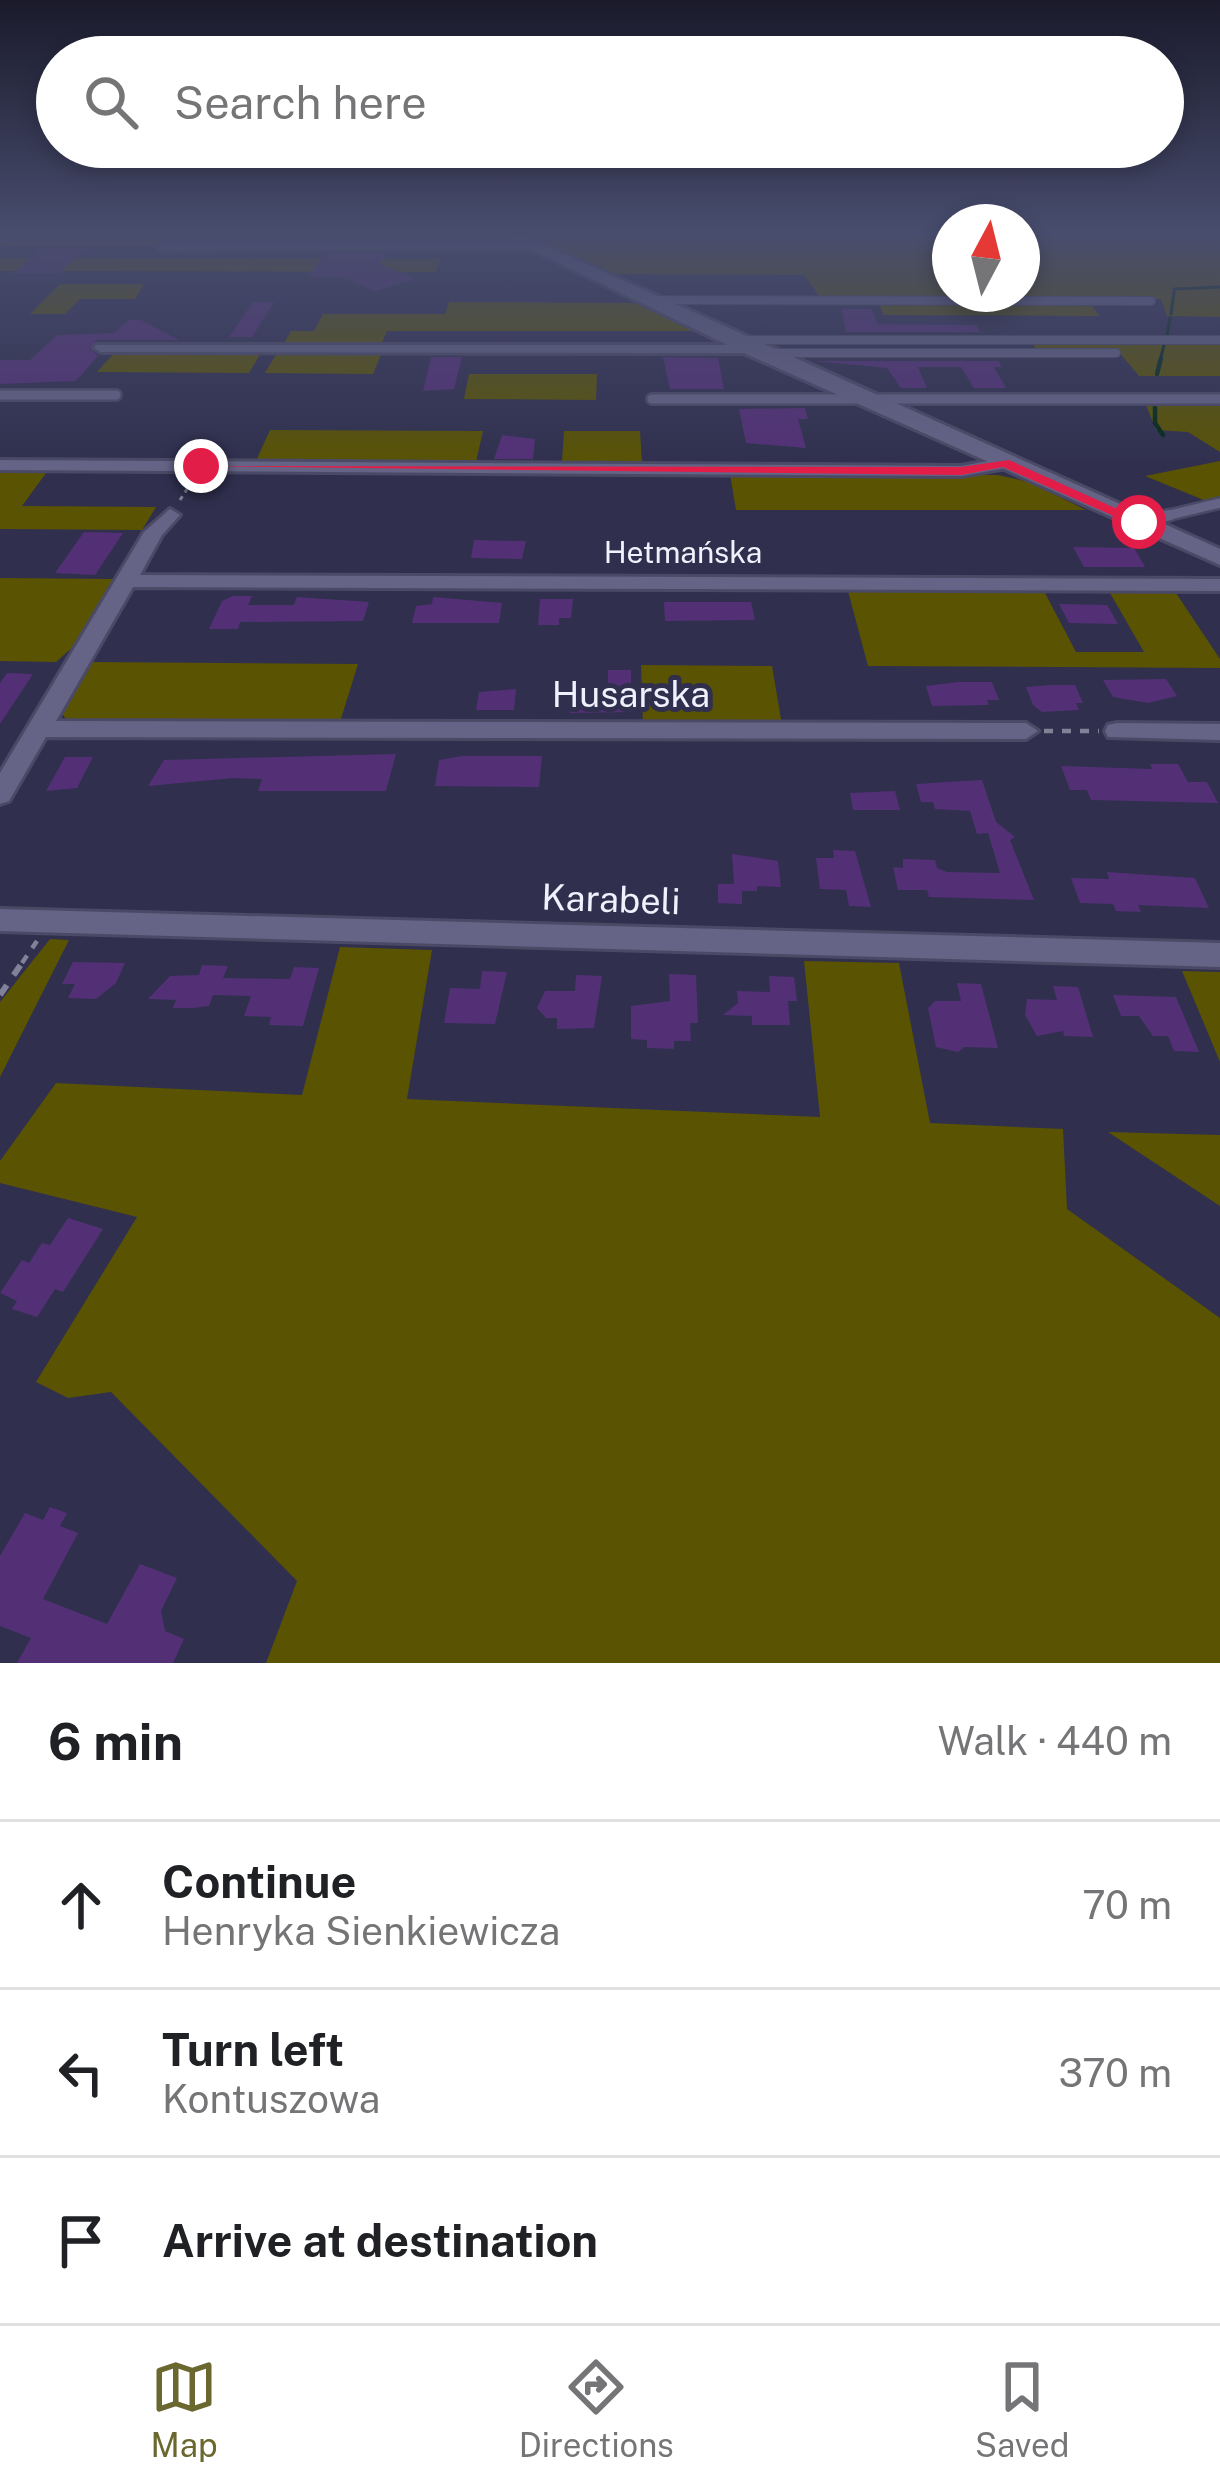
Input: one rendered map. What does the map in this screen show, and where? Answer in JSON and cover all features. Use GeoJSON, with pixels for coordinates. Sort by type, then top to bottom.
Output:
{"type":"FeatureCollection","features":[{"type":"Feature","properties":{"kind":"street"},"geometry":{"type":"LineString","coordinates":[[671,312],[1220,558]]}},
{"type":"Feature","properties":{"kind":"street"},"geometry":{"type":"LineString","coordinates":[[101,348],[748,348]]}},
{"type":"Feature","properties":{"kind":"street"},"geometry":{"type":"LineString","coordinates":[[0,465],[961,471],[1005,463]]}},
{"type":"Feature","properties":{"kind":"street"},"geometry":{"type":"LineString","coordinates":[[0,795],[136,581],[154,532],[170,515]]}},
{"type":"Feature","properties":{"kind":"street","name":"Hetmańska"},"geometry":{"type":"LineString","coordinates":[[136,581],[1220,585]]}},
{"type":"Feature","properties":{"kind":"street","name":"Husarska"},"geometry":{"type":"LineString","coordinates":[[42,729],[1026,730]]}},
{"type":"Feature","properties":{"kind":"street"},"geometry":{"type":"LineString","coordinates":[[1117,731],[1220,732]]}},
{"type":"Feature","properties":{"kind":"street","name":"Karabeli"},"geometry":{"type":"LineString","coordinates":[[0,920],[1220,955]]}},
{"type":"Feature","properties":{"kind":"lane"},"geometry":{"type":"LineString","coordinates":[[748,348],[1220,340]]}},
{"type":"Feature","properties":{"kind":"lane"},"geometry":{"type":"LineString","coordinates":[[748,348],[1116,353]]}},
{"type":"Feature","properties":{"kind":"lane"},"geometry":{"type":"LineString","coordinates":[[0,395],[116,395]]}},
{"type":"Feature","properties":{"kind":"lane"},"geometry":{"type":"LineString","coordinates":[[652,399],[1220,399]]}},
{"type":"Feature","properties":{"kind":"lane"},"geometry":{"type":"LineString","coordinates":[[1139,522],[1220,503]]}},
{"type":"Feature","properties":{"kind":"path"},"geometry":{"type":"LineString","coordinates":[[170,515],[201,466]]}},
{"type":"Feature","properties":{"kind":"path"},"geometry":{"type":"LineString","coordinates":[[1026,730],[1117,731]]}},
{"type":"Feature","properties":{"kind":"path"},"geometry":{"type":"LineString","coordinates":[[0,995],[51,921]]}},
{"type":"Feature","properties":{"kind":"shaded area"},"geometry":{"type":"Polygon","coordinates":[[[653,312],[695,331],[387,331],[380,347],[284,343],[291,331],[314,331],[323,314],[653,312]]]}},
{"type":"Feature","properties":{"kind":"shaded area"},"geometry":{"type":"Polygon","coordinates":[[[882,312],[1096,312],[1100,316],[884,315],[882,312]]]}},
{"type":"Feature","properties":{"kind":"shaded area"},"geometry":{"type":"Polygon","coordinates":[[[1165,312],[1220,312],[1220,317],[1167,316],[1165,312]]]}},
{"type":"Feature","properties":{"kind":"shaded area"},"geometry":{"type":"Polygon","coordinates":[[[1031,341],[1220,342],[1220,376],[1139,376],[1119,352],[1037,351],[1031,341]]]}},
{"type":"Feature","properties":{"kind":"shaded area"},"geometry":{"type":"Polygon","coordinates":[[[116,351],[262,351],[249,373],[97,372],[116,351]]]}},
{"type":"Feature","properties":{"kind":"shaded area"},"geometry":{"type":"Polygon","coordinates":[[[287,351],[382,352],[373,374],[265,373],[275,356],[287,351]]]}},
{"type":"Feature","properties":{"kind":"shaded area"},"geometry":{"type":"Polygon","coordinates":[[[469,374],[597,374],[596,400],[464,399],[469,374]]]}},
{"type":"Feature","properties":{"kind":"shaded area"},"geometry":{"type":"Polygon","coordinates":[[[1144,400],[1220,400],[1220,452],[1188,432],[1156,430],[1144,400]]]}},
{"type":"Feature","properties":{"kind":"shaded area"},"geometry":{"type":"Polygon","coordinates":[[[270,430],[483,431],[476,462],[256,461],[270,430]]]}},
{"type":"Feature","properties":{"kind":"shaded area"},"geometry":{"type":"Polygon","coordinates":[[[564,431],[640,431],[642,463],[562,462],[564,431]]]}},
{"type":"Feature","properties":{"kind":"shaded area"},"geometry":{"type":"Polygon","coordinates":[[[1220,461],[1220,499],[1206,501],[1145,476],[1220,461]]]}},
{"type":"Feature","properties":{"kind":"shaded area"},"geometry":{"type":"Polygon","coordinates":[[[0,469],[49,469],[22,506],[156,507],[142,530],[0,529],[0,469]]]}},
{"type":"Feature","properties":{"kind":"shaded area"},"geometry":{"type":"Polygon","coordinates":[[[730,474],[998,475],[1029,482],[1086,510],[736,510],[730,474]]]}},
{"type":"Feature","properties":{"kind":"shaded area"},"geometry":{"type":"Polygon","coordinates":[[[0,578],[114,579],[74,646],[56,662],[0,661],[0,578]]]}},
{"type":"Feature","properties":{"kind":"shaded area"},"geometry":{"type":"Polygon","coordinates":[[[848,591],[1045,593],[1076,652],[1144,652],[1110,593],[1176,593],[1220,659],[1220,668],[868,666],[848,591]]]}},
{"type":"Feature","properties":{"kind":"shaded area"},"geometry":{"type":"Polygon","coordinates":[[[91,662],[358,664],[340,722],[68,722],[61,712],[91,662]]]}},
{"type":"Feature","properties":{"kind":"shaded area"},"geometry":{"type":"Polygon","coordinates":[[[641,665],[772,666],[782,725],[643,725],[641,665]]]}},
{"type":"Feature","properties":{"kind":"shaded area"},"geometry":{"type":"Polygon","coordinates":[[[50,939],[69,940],[0,1077],[0,1002],[50,939]]]}},
{"type":"Feature","properties":{"kind":"shaded area"},"geometry":{"type":"Polygon","coordinates":[[[340,947],[432,950],[407,1099],[820,1117],[804,961],[899,963],[930,1123],[1063,1129],[1067,1209],[1220,1318],[1220,1663],[266,1663],[297,1581],[111,1392],[68,1398],[36,1382],[137,1217],[0,1183],[0,1161],[56,1083],[302,1095],[340,947]]]}},
{"type":"Feature","properties":{"kind":"shaded area"},"geometry":{"type":"Polygon","coordinates":[[[1182,971],[1220,972],[1220,1062],[1182,971]]]}},
{"type":"Feature","properties":{"kind":"shaded area"},"geometry":{"type":"Polygon","coordinates":[[[1108,1132],[1220,1135],[1220,1206],[1108,1132]]]}},
{"type":"Feature","properties":{"kind":"building"},"geometry":{"type":"Polygon","coordinates":[[[246,312],[268,312],[252,337],[229,337],[246,312]]]}},
{"type":"Feature","properties":{"kind":"building"},"geometry":{"type":"Polygon","coordinates":[[[842,312],[872,312],[878,324],[976,325],[980,332],[846,332],[842,312]]]}},
{"type":"Feature","properties":{"kind":"building"},"geometry":{"type":"Polygon","coordinates":[[[129,320],[141,320],[179,340],[96,340],[90,349],[98,356],[76,381],[0,384],[0,360],[30,360],[57,335],[114,333],[129,320]]]}},
{"type":"Feature","properties":{"kind":"building"},"geometry":{"type":"Polygon","coordinates":[[[431,357],[462,357],[454,389],[423,391],[431,357]]]}},
{"type":"Feature","properties":{"kind":"building"},"geometry":{"type":"Polygon","coordinates":[[[663,357],[718,358],[724,389],[670,389],[663,357]]]}},
{"type":"Feature","properties":{"kind":"building"},"geometry":{"type":"Polygon","coordinates":[[[814,361],[998,361],[1002,367],[994,367],[1006,388],[974,388],[961,367],[918,367],[927,388],[901,388],[887,368],[814,361]]]}},
{"type":"Feature","properties":{"kind":"building"},"geometry":{"type":"Polygon","coordinates":[[[805,408],[808,419],[798,419],[806,448],[746,443],[739,409],[805,408]]]}},
{"type":"Feature","properties":{"kind":"building"},"geometry":{"type":"Polygon","coordinates":[[[502,435],[535,439],[533,459],[494,459],[502,435]]]}},
{"type":"Feature","properties":{"kind":"building"},"geometry":{"type":"Polygon","coordinates":[[[84,532],[123,533],[95,575],[55,573],[84,532]]]}},
{"type":"Feature","properties":{"kind":"building"},"geometry":{"type":"Polygon","coordinates":[[[474,540],[526,541],[522,559],[471,558],[474,540]]]}},
{"type":"Feature","properties":{"kind":"building"},"geometry":{"type":"Polygon","coordinates":[[[1073,547],[1134,548],[1145,567],[1084,567],[1073,547]]]}},
{"type":"Feature","properties":{"kind":"building"},"geometry":{"type":"Polygon","coordinates":[[[252,596],[248,605],[294,605],[297,597],[369,602],[363,621],[240,622],[238,629],[209,629],[222,601],[252,596]]]}},
{"type":"Feature","properties":{"kind":"building"},"geometry":{"type":"Polygon","coordinates":[[[433,597],[502,603],[499,623],[412,623],[416,606],[432,604],[433,597]]]}},
{"type":"Feature","properties":{"kind":"building"},"geometry":{"type":"Polygon","coordinates":[[[540,599],[573,599],[571,618],[559,618],[559,625],[538,625],[540,599]]]}},
{"type":"Feature","properties":{"kind":"building"},"geometry":{"type":"Polygon","coordinates":[[[664,602],[751,602],[755,620],[665,621],[664,602]]]}},
{"type":"Feature","properties":{"kind":"building"},"geometry":{"type":"Polygon","coordinates":[[[1059,604],[1107,605],[1118,624],[1069,623],[1059,604]]]}},
{"type":"Feature","properties":{"kind":"building"},"geometry":{"type":"Polygon","coordinates":[[[608,670],[631,670],[631,712],[570,713],[572,688],[608,688],[608,670]]]}},
{"type":"Feature","properties":{"kind":"building"},"geometry":{"type":"Polygon","coordinates":[[[7,673],[33,674],[0,724],[0,683],[7,673]]]}},
{"type":"Feature","properties":{"kind":"building"},"geometry":{"type":"Polygon","coordinates":[[[1166,679],[1177,696],[1148,703],[1113,697],[1103,680],[1166,679]]]}},
{"type":"Feature","properties":{"kind":"building"},"geometry":{"type":"Polygon","coordinates":[[[992,682],[999,700],[987,700],[989,705],[932,706],[926,686],[992,682]]]}},
{"type":"Feature","properties":{"kind":"building"},"geometry":{"type":"Polygon","coordinates":[[[1075,685],[1083,703],[1076,703],[1079,710],[1042,712],[1033,705],[1026,687],[1075,685]]]}},
{"type":"Feature","properties":{"kind":"building"},"geometry":{"type":"Polygon","coordinates":[[[516,689],[514,710],[476,710],[479,692],[516,689]]]}},
{"type":"Feature","properties":{"kind":"building"},"geometry":{"type":"Polygon","coordinates":[[[396,754],[386,791],[258,791],[262,779],[233,778],[148,786],[164,760],[396,754]]]}},
{"type":"Feature","properties":{"kind":"building"},"geometry":{"type":"Polygon","coordinates":[[[542,756],[539,787],[435,786],[439,760],[542,756]]]}},
{"type":"Feature","properties":{"kind":"building"},"geometry":{"type":"Polygon","coordinates":[[[65,757],[93,757],[77,788],[46,791],[65,757]]]}},
{"type":"Feature","properties":{"kind":"building"},"geometry":{"type":"Polygon","coordinates":[[[1150,764],[1178,764],[1188,782],[1207,782],[1218,803],[1091,800],[1087,790],[1070,790],[1061,766],[1152,769],[1150,764]]]}},
{"type":"Feature","properties":{"kind":"building"},"geometry":{"type":"Polygon","coordinates":[[[982,780],[996,822],[1015,837],[1010,840],[1034,900],[929,897],[927,890],[898,890],[893,867],[903,868],[903,859],[935,860],[937,868],[947,872],[1000,873],[988,833],[977,834],[970,811],[935,809],[933,802],[921,802],[916,784],[982,780]]]}},
{"type":"Feature","properties":{"kind":"building"},"geometry":{"type":"Polygon","coordinates":[[[895,791],[900,810],[853,810],[850,793],[895,791]]]}},
{"type":"Feature","properties":{"kind":"building"},"geometry":{"type":"Polygon","coordinates":[[[833,850],[855,851],[871,907],[849,906],[846,890],[820,889],[816,858],[834,858],[833,850]]]}},
{"type":"Feature","properties":{"kind":"building"},"geometry":{"type":"Polygon","coordinates":[[[732,854],[778,861],[781,887],[742,891],[742,904],[718,903],[718,884],[734,884],[732,854]]]}},
{"type":"Feature","properties":{"kind":"building"},"geometry":{"type":"Polygon","coordinates":[[[1107,872],[1195,878],[1209,908],[1138,905],[1141,912],[1116,911],[1113,904],[1080,903],[1071,878],[1109,879],[1107,872]]]}},
{"type":"Feature","properties":{"kind":"building"},"geometry":{"type":"Polygon","coordinates":[[[73,962],[125,963],[116,983],[96,999],[68,998],[75,984],[62,984],[73,962]]]}},
{"type":"Feature","properties":{"kind":"building"},"geometry":{"type":"Polygon","coordinates":[[[202,965],[228,966],[223,978],[290,979],[294,967],[319,968],[303,1026],[269,1025],[271,1017],[244,1016],[251,996],[213,995],[209,1006],[193,1008],[173,1008],[176,1000],[148,999],[170,976],[199,975],[202,965]]]}},
{"type":"Feature","properties":{"kind":"building"},"geometry":{"type":"Polygon","coordinates":[[[482,971],[507,972],[495,1024],[444,1023],[450,988],[480,989],[482,971]]]}},
{"type":"Feature","properties":{"kind":"building"},"geometry":{"type":"Polygon","coordinates":[[[669,974],[696,975],[698,1023],[690,1023],[691,1041],[674,1041],[674,1049],[647,1048],[647,1040],[631,1039],[631,1006],[670,1001],[669,974]]]}},
{"type":"Feature","properties":{"kind":"building"},"geometry":{"type":"Polygon","coordinates":[[[576,975],[602,976],[594,1028],[557,1029],[557,1018],[546,1018],[537,1008],[545,991],[575,991],[576,975]]]}},
{"type":"Feature","properties":{"kind":"building"},"geometry":{"type":"Polygon","coordinates":[[[769,976],[794,977],[797,1001],[788,1001],[790,1025],[752,1025],[752,1016],[723,1015],[738,1003],[737,991],[770,992],[769,976]]]}},
{"type":"Feature","properties":{"kind":"building"},"geometry":{"type":"Polygon","coordinates":[[[957,983],[981,984],[998,1048],[964,1047],[958,1052],[936,1047],[928,1008],[935,1001],[961,1001],[957,983]]]}},
{"type":"Feature","properties":{"kind":"building"},"geometry":{"type":"Polygon","coordinates":[[[1053,986],[1078,987],[1093,1037],[1064,1036],[1063,1031],[1037,1036],[1025,1015],[1027,999],[1057,1000],[1053,986]]]}},
{"type":"Feature","properties":{"kind":"building"},"geometry":{"type":"Polygon","coordinates":[[[1113,995],[1176,997],[1199,1052],[1174,1051],[1168,1036],[1153,1036],[1139,1016],[1121,1016],[1113,995]]]}},
{"type":"Feature","properties":{"kind":"building"},"geometry":{"type":"Polygon","coordinates":[[[68,1218],[103,1229],[63,1292],[55,1289],[37,1317],[12,1309],[17,1301],[0,1293],[22,1260],[29,1263],[42,1243],[50,1245],[68,1218]]]}},
{"type":"Feature","properties":{"kind":"building"},"geometry":{"type":"Polygon","coordinates":[[[50,1507],[67,1513],[60,1526],[78,1533],[43,1599],[107,1624],[140,1564],[177,1578],[161,1611],[165,1631],[184,1639],[173,1663],[17,1663],[31,1638],[0,1626],[0,1556],[25,1513],[43,1520],[50,1507]]]}},
{"type":"Feature","properties":{"kind":"waterway"},"geometry":{"type":"LineString","coordinates":[[1167,335],[1170,318]]}},
{"type":"Feature","properties":{"kind":"waterway"},"geometry":{"type":"LineString","coordinates":[[1160,361],[1164,345]]}},
{"type":"Feature","properties":{"kind":"waterway"},"geometry":{"type":"LineString","coordinates":[[1157,374],[1161,358]]}},
{"type":"Feature","properties":{"kind":"waterway"},"geometry":{"type":"LineString","coordinates":[[1155,407],[1155,423],[1163,435]]}},
{"type":"Feature","properties":{"kind":"route"},"geometry":{"type":"LineString","coordinates":[[201,466],[961,471],[1005,463],[1139,522]]}}]}
